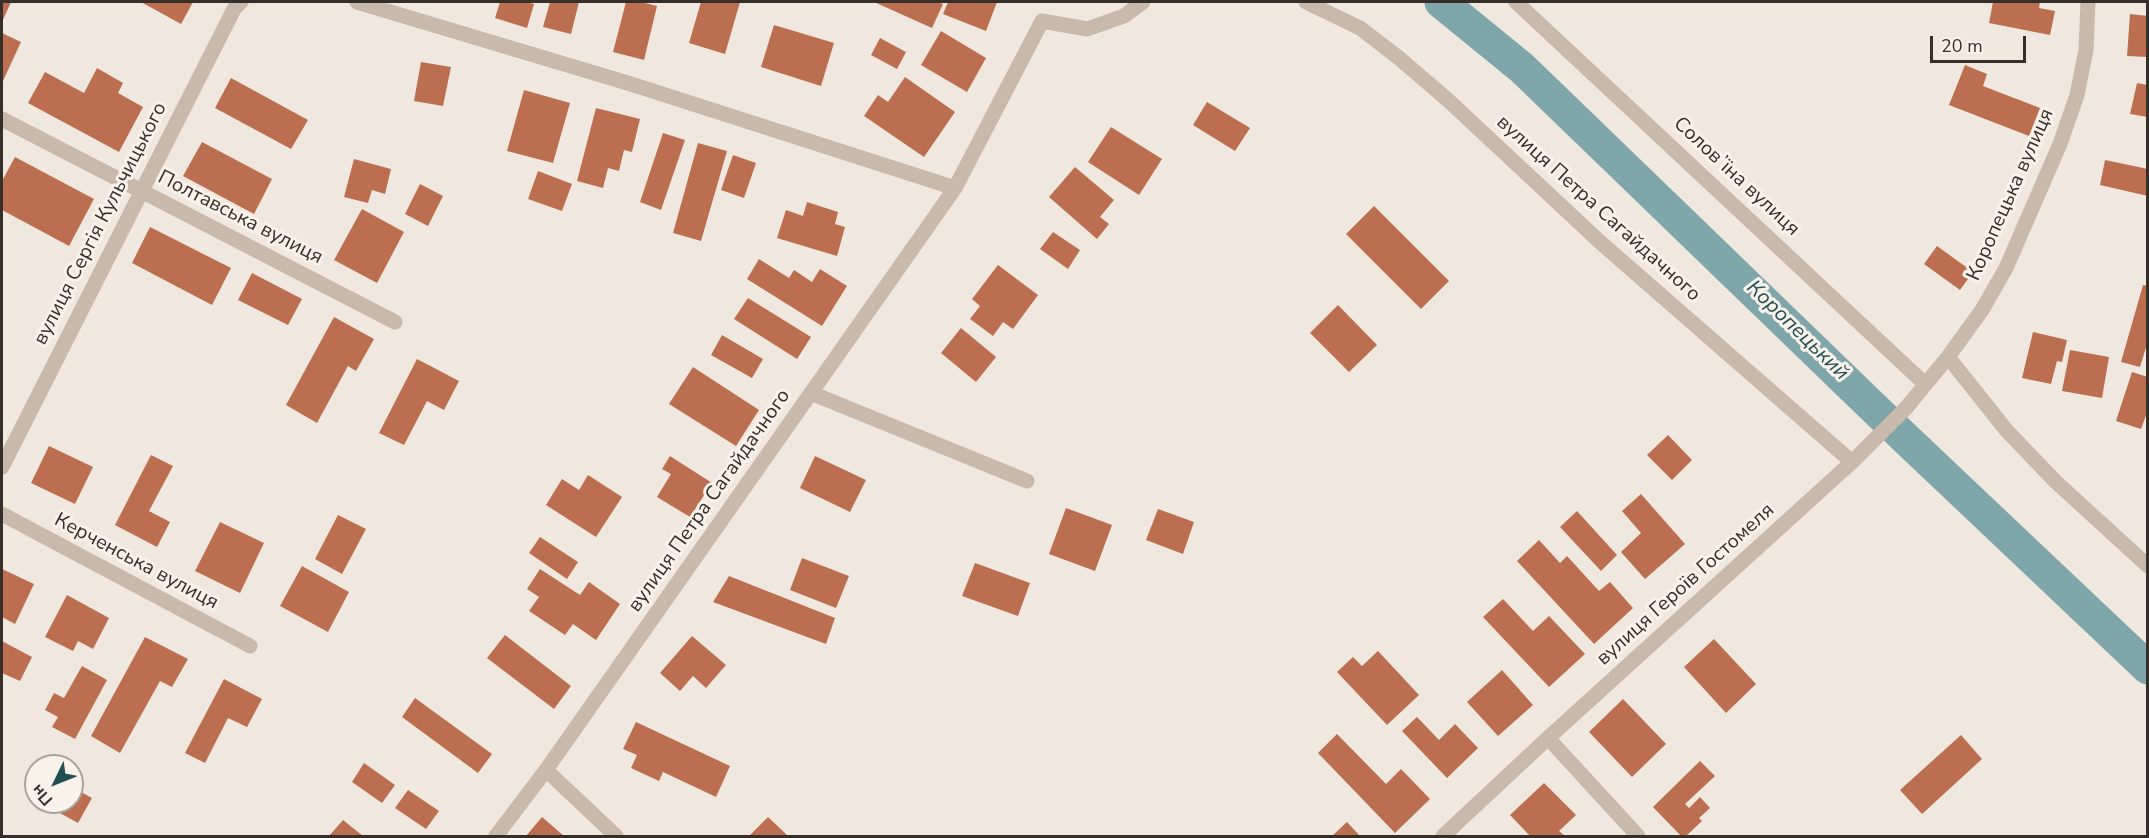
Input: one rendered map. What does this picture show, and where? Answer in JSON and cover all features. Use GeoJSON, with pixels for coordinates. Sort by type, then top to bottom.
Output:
{"type":"FeatureCollection","features":[{"type":"Feature","properties":{"kind":"street","name":"вулиця Сергія Кульчицького"},"geometry":{"type":"LineString","coordinates":[[2,467],[234,9],[241,2]]}},
{"type":"Feature","properties":{"kind":"street"},"geometry":{"type":"LineString","coordinates":[[357,2],[631,84],[955,188]]}},
{"type":"Feature","properties":{"kind":"street","name":"вулиця Петра Сагайдачного"},"geometry":{"type":"LineString","coordinates":[[496,837],[546,770],[955,188],[1042,21],[1087,29],[1124,16],[1143,2]]}},
{"type":"Feature","properties":{"kind":"street","name":"вулиця Петра Сагайдачного"},"geometry":{"type":"LineString","coordinates":[[1306,2],[1360,28],[1399,58],[1449,101],[1600,242],[1852,462]]}},
{"type":"Feature","properties":{"kind":"street","name":"Соловʼїна вулиця"},"geometry":{"type":"LineString","coordinates":[[1516,2],[1925,384]]}},
{"type":"Feature","properties":{"kind":"street","name":"Коропецька вулиця"},"geometry":{"type":"LineString","coordinates":[[1948,357],[1982,310],[2006,268],[2060,144],[2077,95],[2086,50],[2088,2]]}},
{"type":"Feature","properties":{"kind":"street","name":"Полтавська вулиця"},"geometry":{"type":"LineString","coordinates":[[2,119],[394,322]]}},
{"type":"Feature","properties":{"kind":"street"},"geometry":{"type":"LineString","coordinates":[[1948,357],[2007,431],[2056,482],[2148,566]]}},
{"type":"Feature","properties":{"kind":"street","name":"вулиця Героїв Гостомеля"},"geometry":{"type":"LineString","coordinates":[[1443,837],[1548,738],[1877,439],[1948,357]]}},
{"type":"Feature","properties":{"kind":"street"},"geometry":{"type":"LineString","coordinates":[[811,393],[1027,481]]}},
{"type":"Feature","properties":{"kind":"street","name":"Керченська вулиця"},"geometry":{"type":"LineString","coordinates":[[2,514],[250,646]]}},
{"type":"Feature","properties":{"kind":"street"},"geometry":{"type":"LineString","coordinates":[[1548,738],[1638,837]]}},
{"type":"Feature","properties":{"kind":"street"},"geometry":{"type":"LineString","coordinates":[[546,770],[616,837]]}},
{"type":"Feature","properties":{"kind":"building"},"geometry":{"type":"Polygon","coordinates":[[[2,2],[11,2],[2,22],[2,2]]]}},
{"type":"Feature","properties":{"kind":"building"},"geometry":{"type":"Polygon","coordinates":[[[141,2],[193,2],[181,24],[141,2]]]}},
{"type":"Feature","properties":{"kind":"building"},"geometry":{"type":"Polygon","coordinates":[[[500,2],[534,4],[527,28],[495,18],[500,2]]]}},
{"type":"Feature","properties":{"kind":"building"},"geometry":{"type":"Polygon","coordinates":[[[550,2],[579,2],[571,34],[543,27],[550,2]]]}},
{"type":"Feature","properties":{"kind":"building"},"geometry":{"type":"Polygon","coordinates":[[[626,2],[641,2],[657,6],[644,60],[613,52],[626,2]]]}},
{"type":"Feature","properties":{"kind":"building"},"geometry":{"type":"Polygon","coordinates":[[[701,2],[740,2],[725,54],[689,43],[701,2]]]}},
{"type":"Feature","properties":{"kind":"building"},"geometry":{"type":"Polygon","coordinates":[[[874,2],[938,2],[943,4],[932,28],[874,2]]]}},
{"type":"Feature","properties":{"kind":"building"},"geometry":{"type":"Polygon","coordinates":[[[948,2],[997,2],[986,31],[943,14],[948,2]]]}},
{"type":"Feature","properties":{"kind":"building"},"geometry":{"type":"Polygon","coordinates":[[[1993,2],[2040,2],[2039,8],[2055,11],[2050,35],[1989,23],[1993,2]]]}},
{"type":"Feature","properties":{"kind":"building"},"geometry":{"type":"Polygon","coordinates":[[[2130,14],[2148,16],[2148,57],[2127,56],[2130,14]]]}},
{"type":"Feature","properties":{"kind":"building"},"geometry":{"type":"Polygon","coordinates":[[[774,25],[834,43],[821,86],[761,67],[774,25]]]}},
{"type":"Feature","properties":{"kind":"building"},"geometry":{"type":"Polygon","coordinates":[[[941,31],[986,58],[967,92],[921,65],[941,31]]]}},
{"type":"Feature","properties":{"kind":"building"},"geometry":{"type":"Polygon","coordinates":[[[2,33],[21,42],[2,83],[2,33]]]}},
{"type":"Feature","properties":{"kind":"building"},"geometry":{"type":"Polygon","coordinates":[[[880,38],[906,52],[897,69],[871,55],[880,38]]]}},
{"type":"Feature","properties":{"kind":"building"},"geometry":{"type":"Polygon","coordinates":[[[421,62],[451,67],[443,106],[414,101],[421,62]]]}},
{"type":"Feature","properties":{"kind":"building"},"geometry":{"type":"Polygon","coordinates":[[[1965,65],[1987,74],[1983,86],[2040,108],[2029,136],[1949,105],[1965,65]]]}},
{"type":"Feature","properties":{"kind":"building"},"geometry":{"type":"Polygon","coordinates":[[[97,68],[123,83],[118,93],[143,107],[119,152],[28,103],[45,72],[84,93],[97,68]]]}},
{"type":"Feature","properties":{"kind":"building"},"geometry":{"type":"Polygon","coordinates":[[[905,77],[955,112],[924,157],[864,116],[878,95],[888,102],[905,77]]]}},
{"type":"Feature","properties":{"kind":"building"},"geometry":{"type":"Polygon","coordinates":[[[231,78],[308,120],[291,149],[215,108],[231,78]]]}},
{"type":"Feature","properties":{"kind":"building"},"geometry":{"type":"Polygon","coordinates":[[[2137,83],[2148,85],[2148,117],[2130,114],[2137,83]]]}},
{"type":"Feature","properties":{"kind":"building"},"geometry":{"type":"Polygon","coordinates":[[[524,90],[570,103],[553,163],[507,151],[524,90]]]}},
{"type":"Feature","properties":{"kind":"building"},"geometry":{"type":"Polygon","coordinates":[[[1207,102],[1250,128],[1235,151],[1193,125],[1207,102]]]}},
{"type":"Feature","properties":{"kind":"building"},"geometry":{"type":"Polygon","coordinates":[[[596,108],[640,119],[632,152],[624,150],[619,171],[608,168],[603,188],[577,181],[596,108]]]}},
{"type":"Feature","properties":{"kind":"building"},"geometry":{"type":"Polygon","coordinates":[[[1111,127],[1162,159],[1139,195],[1088,162],[1111,127]]]}},
{"type":"Feature","properties":{"kind":"building"},"geometry":{"type":"Polygon","coordinates":[[[663,133],[685,140],[661,210],[640,202],[663,133]]]}},
{"type":"Feature","properties":{"kind":"building"},"geometry":{"type":"Polygon","coordinates":[[[202,142],[272,179],[254,214],[183,176],[202,142]]]}},
{"type":"Feature","properties":{"kind":"building"},"geometry":{"type":"Polygon","coordinates":[[[698,143],[727,151],[701,241],[673,233],[698,143]]]}},
{"type":"Feature","properties":{"kind":"building"},"geometry":{"type":"Polygon","coordinates":[[[733,155],[756,163],[744,198],[721,190],[733,155]]]}},
{"type":"Feature","properties":{"kind":"building"},"geometry":{"type":"Polygon","coordinates":[[[15,157],[94,199],[69,246],[2,210],[2,181],[15,157]]]}},
{"type":"Feature","properties":{"kind":"building"},"geometry":{"type":"Polygon","coordinates":[[[354,159],[391,169],[385,194],[372,190],[368,203],[344,197],[354,159]]]}},
{"type":"Feature","properties":{"kind":"building"},"geometry":{"type":"Polygon","coordinates":[[[2105,160],[2148,169],[2148,196],[2100,185],[2105,160]]]}},
{"type":"Feature","properties":{"kind":"building"},"geometry":{"type":"Polygon","coordinates":[[[1075,167],[1114,200],[1100,217],[1109,224],[1097,239],[1049,197],[1075,167]]]}},
{"type":"Feature","properties":{"kind":"building"},"geometry":{"type":"Polygon","coordinates":[[[538,171],[572,184],[562,211],[528,199],[538,171]]]}},
{"type":"Feature","properties":{"kind":"building"},"geometry":{"type":"Polygon","coordinates":[[[420,184],[443,196],[428,226],[405,214],[420,184]]]}},
{"type":"Feature","properties":{"kind":"building"},"geometry":{"type":"Polygon","coordinates":[[[807,202],[838,212],[835,224],[845,227],[837,256],[777,238],[786,210],[803,216],[807,202]]]}},
{"type":"Feature","properties":{"kind":"building"},"geometry":{"type":"Polygon","coordinates":[[[1374,206],[1449,281],[1421,309],[1346,234],[1374,206]]]}},
{"type":"Feature","properties":{"kind":"building"},"geometry":{"type":"Polygon","coordinates":[[[362,209],[404,232],[377,283],[334,260],[362,209]]]}},
{"type":"Feature","properties":{"kind":"building"},"geometry":{"type":"Polygon","coordinates":[[[150,227],[231,268],[212,305],[132,263],[150,227]]]}},
{"type":"Feature","properties":{"kind":"building"},"geometry":{"type":"Polygon","coordinates":[[[1053,232],[1080,250],[1068,269],[1040,249],[1053,232]]]}},
{"type":"Feature","properties":{"kind":"building"},"geometry":{"type":"Polygon","coordinates":[[[1937,246],[1973,272],[1960,290],[1924,264],[1937,246]]]}},
{"type":"Feature","properties":{"kind":"building"},"geometry":{"type":"Polygon","coordinates":[[[759,259],[789,278],[794,270],[812,282],[820,269],[847,286],[822,326],[747,279],[759,259]]]}},
{"type":"Feature","properties":{"kind":"building"},"geometry":{"type":"Polygon","coordinates":[[[998,265],[1038,295],[1013,329],[1003,322],[993,336],[970,319],[980,306],[972,299],[998,265]]]}},
{"type":"Feature","properties":{"kind":"building"},"geometry":{"type":"Polygon","coordinates":[[[252,273],[302,299],[288,325],[238,300],[252,273]]]}},
{"type":"Feature","properties":{"kind":"building"},"geometry":{"type":"Polygon","coordinates":[[[2143,285],[2148,286],[2148,341],[2140,367],[2121,362],[2143,285]]]}},
{"type":"Feature","properties":{"kind":"building"},"geometry":{"type":"Polygon","coordinates":[[[748,298],[811,337],[797,359],[734,319],[748,298]]]}},
{"type":"Feature","properties":{"kind":"building"},"geometry":{"type":"Polygon","coordinates":[[[1338,305],[1377,345],[1349,372],[1310,333],[1338,305]]]}},
{"type":"Feature","properties":{"kind":"building"},"geometry":{"type":"Polygon","coordinates":[[[334,317],[374,339],[356,371],[348,366],[317,423],[286,405],[334,317]]]}},
{"type":"Feature","properties":{"kind":"building"},"geometry":{"type":"Polygon","coordinates":[[[961,328],[996,357],[976,382],[941,353],[961,328]]]}},
{"type":"Feature","properties":{"kind":"building"},"geometry":{"type":"Polygon","coordinates":[[[2033,332],[2067,340],[2062,362],[2057,361],[2051,384],[2022,378],[2033,332]]]}},
{"type":"Feature","properties":{"kind":"building"},"geometry":{"type":"Polygon","coordinates":[[[722,335],[763,359],[752,378],[711,355],[722,335]]]}},
{"type":"Feature","properties":{"kind":"building"},"geometry":{"type":"Polygon","coordinates":[[[2070,350],[2109,357],[2102,398],[2062,391],[2070,350]]]}},
{"type":"Feature","properties":{"kind":"building"},"geometry":{"type":"Polygon","coordinates":[[[417,359],[459,381],[444,410],[427,401],[404,445],[379,433],[417,359]]]}},
{"type":"Feature","properties":{"kind":"building"},"geometry":{"type":"Polygon","coordinates":[[[693,367],[759,410],[736,446],[669,404],[693,367]]]}},
{"type":"Feature","properties":{"kind":"building"},"geometry":{"type":"Polygon","coordinates":[[[2132,372],[2148,377],[2148,410],[2141,429],[2116,421],[2132,372]]]}},
{"type":"Feature","properties":{"kind":"building"},"geometry":{"type":"Polygon","coordinates":[[[1668,435],[1692,460],[1672,480],[1647,455],[1668,435]]]}},
{"type":"Feature","properties":{"kind":"building"},"geometry":{"type":"Polygon","coordinates":[[[49,446],[93,467],[75,504],[31,483],[49,446]]]}},
{"type":"Feature","properties":{"kind":"building"},"geometry":{"type":"Polygon","coordinates":[[[151,455],[173,466],[149,511],[170,522],[157,547],[115,525],[151,455]]]}},
{"type":"Feature","properties":{"kind":"building"},"geometry":{"type":"Polygon","coordinates":[[[670,456],[712,483],[690,517],[657,497],[671,474],[662,469],[670,456]]]}},
{"type":"Feature","properties":{"kind":"building"},"geometry":{"type":"Polygon","coordinates":[[[815,456],[866,480],[850,512],[800,488],[815,456]]]}},
{"type":"Feature","properties":{"kind":"building"},"geometry":{"type":"Polygon","coordinates":[[[588,475],[622,497],[596,537],[546,505],[562,479],[579,490],[588,475]]]}},
{"type":"Feature","properties":{"kind":"building"},"geometry":{"type":"Polygon","coordinates":[[[1641,494],[1685,544],[1645,579],[1621,552],[1641,533],[1622,511],[1641,494]]]}},
{"type":"Feature","properties":{"kind":"building"},"geometry":{"type":"Polygon","coordinates":[[[1066,508],[1112,525],[1095,571],[1049,554],[1066,508]]]}},
{"type":"Feature","properties":{"kind":"building"},"geometry":{"type":"Polygon","coordinates":[[[1158,509],[1194,522],[1183,554],[1146,540],[1158,509]]]}},
{"type":"Feature","properties":{"kind":"building"},"geometry":{"type":"Polygon","coordinates":[[[1577,511],[1617,555],[1601,571],[1560,527],[1577,511]]]}},
{"type":"Feature","properties":{"kind":"building"},"geometry":{"type":"Polygon","coordinates":[[[338,515],[366,529],[342,574],[315,559],[338,515]]]}},
{"type":"Feature","properties":{"kind":"building"},"geometry":{"type":"Polygon","coordinates":[[[220,522],[264,543],[240,593],[195,571],[220,522]]]}},
{"type":"Feature","properties":{"kind":"building"},"geometry":{"type":"Polygon","coordinates":[[[540,537],[578,562],[567,579],[529,553],[540,537]]]}},
{"type":"Feature","properties":{"kind":"building"},"geometry":{"type":"Polygon","coordinates":[[[1539,540],[1560,563],[1567,556],[1599,591],[1610,582],[1633,608],[1594,644],[1517,561],[1539,540]]]}},
{"type":"Feature","properties":{"kind":"building"},"geometry":{"type":"Polygon","coordinates":[[[802,558],[849,576],[836,608],[790,590],[802,558]]]}},
{"type":"Feature","properties":{"kind":"building"},"geometry":{"type":"Polygon","coordinates":[[[975,563],[1030,583],[1018,616],[962,596],[975,563]]]}},
{"type":"Feature","properties":{"kind":"building"},"geometry":{"type":"Polygon","coordinates":[[[302,566],[349,592],[328,632],[280,606],[302,566]]]}},
{"type":"Feature","properties":{"kind":"building"},"geometry":{"type":"Polygon","coordinates":[[[2,569],[34,584],[15,624],[2,617],[2,569]]]}},
{"type":"Feature","properties":{"kind":"building"},"geometry":{"type":"Polygon","coordinates":[[[540,569],[580,595],[589,582],[620,604],[596,640],[573,624],[565,635],[529,611],[539,597],[527,589],[540,569]]]}},
{"type":"Feature","properties":{"kind":"building"},"geometry":{"type":"Polygon","coordinates":[[[729,576],[835,618],[826,644],[713,602],[729,576]]]}},
{"type":"Feature","properties":{"kind":"building"},"geometry":{"type":"Polygon","coordinates":[[[67,595],[109,618],[93,649],[78,641],[73,651],[45,637],[67,595]]]}},
{"type":"Feature","properties":{"kind":"building"},"geometry":{"type":"Polygon","coordinates":[[[1503,599],[1533,631],[1549,616],[1585,654],[1549,687],[1483,617],[1503,599]]]}},
{"type":"Feature","properties":{"kind":"building"},"geometry":{"type":"Polygon","coordinates":[[[505,635],[571,686],[554,709],[487,658],[505,635]]]}},
{"type":"Feature","properties":{"kind":"building"},"geometry":{"type":"Polygon","coordinates":[[[692,636],[726,665],[706,688],[693,676],[680,691],[660,673],[692,636]]]}},
{"type":"Feature","properties":{"kind":"building"},"geometry":{"type":"Polygon","coordinates":[[[145,637],[188,659],[172,687],[160,681],[120,753],[91,736],[145,637]]]}},
{"type":"Feature","properties":{"kind":"building"},"geometry":{"type":"Polygon","coordinates":[[[1714,639],[1756,684],[1726,713],[1684,667],[1714,639]]]}},
{"type":"Feature","properties":{"kind":"building"},"geometry":{"type":"Polygon","coordinates":[[[2,641],[32,657],[20,681],[2,673],[2,641]]]}},
{"type":"Feature","properties":{"kind":"building"},"geometry":{"type":"Polygon","coordinates":[[[1378,651],[1419,695],[1387,725],[1337,672],[1353,657],[1362,666],[1378,651]]]}},
{"type":"Feature","properties":{"kind":"building"},"geometry":{"type":"Polygon","coordinates":[[[82,666],[107,680],[75,739],[52,727],[58,717],[45,710],[54,693],[64,698],[82,666]]]}},
{"type":"Feature","properties":{"kind":"building"},"geometry":{"type":"Polygon","coordinates":[[[1502,670],[1533,705],[1498,736],[1467,702],[1502,670]]]}},
{"type":"Feature","properties":{"kind":"building"},"geometry":{"type":"Polygon","coordinates":[[[224,679],[262,699],[247,727],[228,718],[205,763],[185,753],[224,679]]]}},
{"type":"Feature","properties":{"kind":"building"},"geometry":{"type":"Polygon","coordinates":[[[415,698],[492,754],[478,773],[402,717],[415,698]]]}},
{"type":"Feature","properties":{"kind":"building"},"geometry":{"type":"Polygon","coordinates":[[[1623,699],[1666,744],[1632,777],[1589,732],[1623,699]]]}},
{"type":"Feature","properties":{"kind":"building"},"geometry":{"type":"Polygon","coordinates":[[[1417,717],[1439,740],[1455,724],[1478,748],[1447,778],[1402,731],[1417,717]]]}},
{"type":"Feature","properties":{"kind":"building"},"geometry":{"type":"Polygon","coordinates":[[[636,722],[730,766],[716,797],[663,772],[659,781],[631,768],[637,755],[623,749],[636,722]]]}},
{"type":"Feature","properties":{"kind":"building"},"geometry":{"type":"Polygon","coordinates":[[[1337,734],[1386,784],[1401,769],[1430,799],[1395,833],[1318,753],[1337,734]]]}},
{"type":"Feature","properties":{"kind":"building"},"geometry":{"type":"Polygon","coordinates":[[[1961,735],[1982,759],[1922,814],[1900,790],[1961,735]]]}},
{"type":"Feature","properties":{"kind":"building"},"geometry":{"type":"Polygon","coordinates":[[[1700,761],[1715,776],[1685,804],[1689,808],[1700,797],[1710,808],[1699,818],[1702,821],[1686,836],[1681,836],[1653,807],[1700,761]]]}},
{"type":"Feature","properties":{"kind":"building"},"geometry":{"type":"Polygon","coordinates":[[[364,763],[395,785],[382,803],[352,782],[364,763]]]}},
{"type":"Feature","properties":{"kind":"building"},"geometry":{"type":"Polygon","coordinates":[[[1544,783],[1576,815],[1559,831],[1565,836],[1530,836],[1510,815],[1544,783]]]}},
{"type":"Feature","properties":{"kind":"building"},"geometry":{"type":"Polygon","coordinates":[[[408,790],[439,811],[426,829],[395,808],[408,790]]]}},
{"type":"Feature","properties":{"kind":"building"},"geometry":{"type":"Polygon","coordinates":[[[84,794],[92,798],[84,812],[84,794]]]}},
{"type":"Feature","properties":{"kind":"building"},"geometry":{"type":"Polygon","coordinates":[[[62,814],[83,814],[78,823],[62,814]]]}},
{"type":"Feature","properties":{"kind":"building"},"geometry":{"type":"Polygon","coordinates":[[[542,817],[564,836],[526,836],[542,817]]]}},
{"type":"Feature","properties":{"kind":"building"},"geometry":{"type":"Polygon","coordinates":[[[768,817],[787,835],[749,836],[768,817]]]}},
{"type":"Feature","properties":{"kind":"building"},"geometry":{"type":"Polygon","coordinates":[[[343,820],[363,836],[329,836],[343,820]]]}},
{"type":"Feature","properties":{"kind":"building"},"geometry":{"type":"Polygon","coordinates":[[[1347,822],[1360,836],[1332,836],[1347,822]]]}},
{"type":"Feature","properties":{"kind":"waterway","name":"Коропецький"},"geometry":{"type":"LineString","coordinates":[[1441,2],[1522,68],[1906,439],[2148,668]]}}]}
